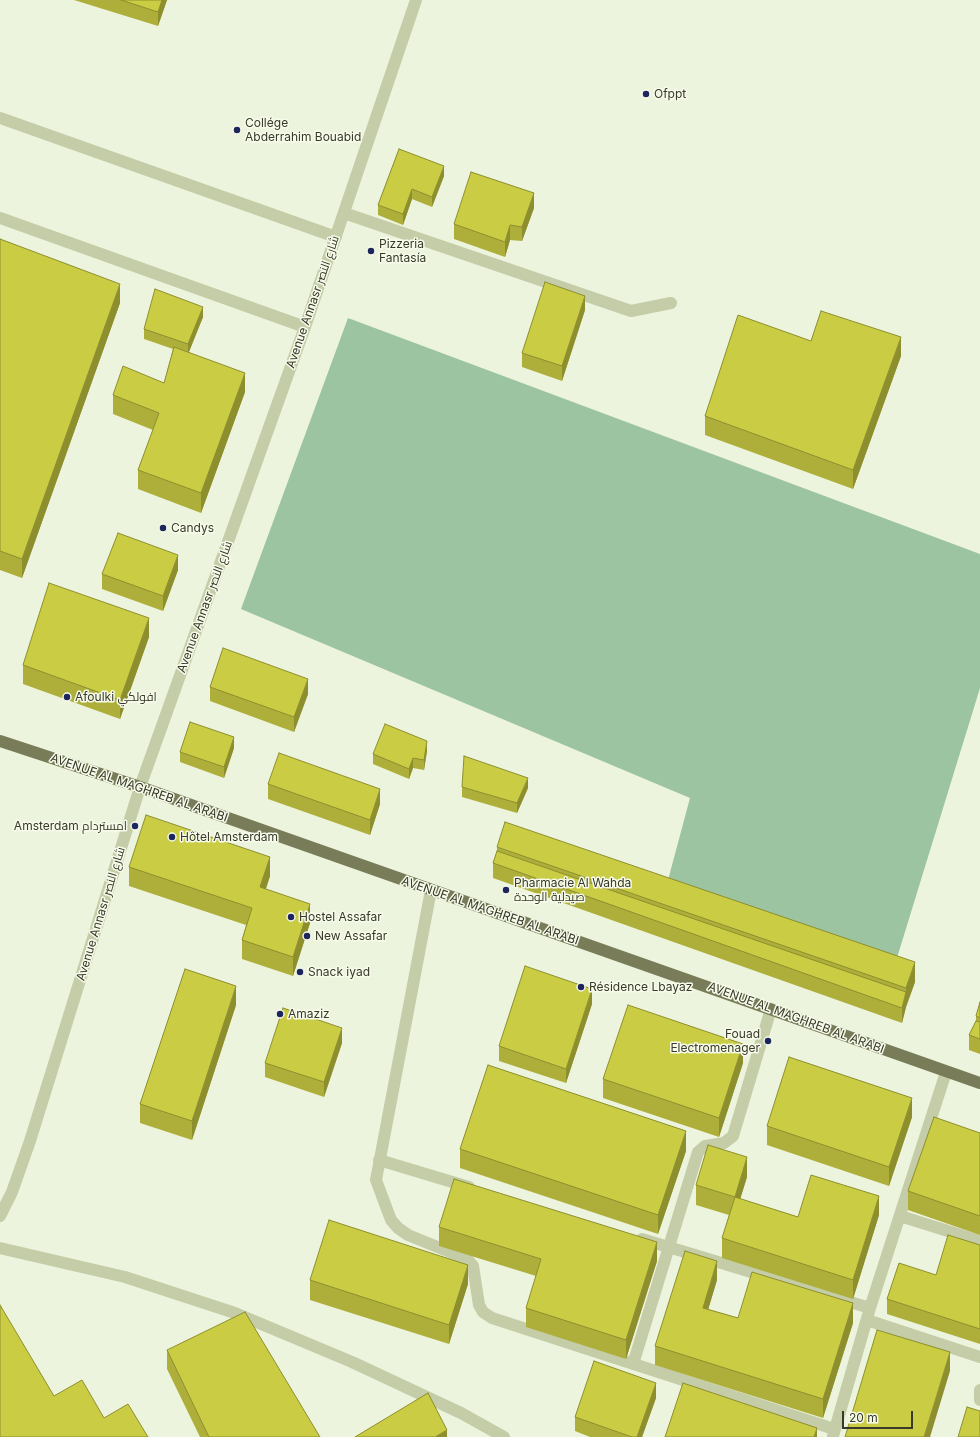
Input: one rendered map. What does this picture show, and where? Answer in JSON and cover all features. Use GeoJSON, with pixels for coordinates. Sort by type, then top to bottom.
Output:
{"type":"FeatureCollection","features":[{"type":"Feature","properties":{"kind":"main road","name":"AVENUE AL MAGHREB AL ARABI"},"geometry":{"type":"LineString","coordinates":[[0,740],[140,787],[980,1083]]}},
{"type":"Feature","properties":{"kind":"street","name":"Avenue Annasr شارع النصر"},"geometry":{"type":"LineString","coordinates":[[0,1216],[12,1192],[30,1141],[140,787],[305,328],[416,0]]}},
{"type":"Feature","properties":{"kind":"street"},"geometry":{"type":"LineString","coordinates":[[0,118],[336,237]]}},
{"type":"Feature","properties":{"kind":"street"},"geometry":{"type":"LineString","coordinates":[[344,213],[631,311],[671,303]]}},
{"type":"Feature","properties":{"kind":"street"},"geometry":{"type":"LineString","coordinates":[[0,218],[305,328]]}},
{"type":"Feature","properties":{"kind":"street"},"geometry":{"type":"LineString","coordinates":[[431,890],[376,1180],[391,1220],[398,1228],[408,1235],[467,1260],[473,1266],[479,1305],[483,1312],[492,1318],[633,1364],[833,1433],[870,1308],[946,1072]]}},
{"type":"Feature","properties":{"kind":"street"},"geometry":{"type":"LineString","coordinates":[[633,1364],[698,1152],[705,1146],[724,1143],[733,1136],[771,1009]]}},
{"type":"Feature","properties":{"kind":"street"},"geometry":{"type":"LineString","coordinates":[[379,1160],[478,1190]]}},
{"type":"Feature","properties":{"kind":"street"},"geometry":{"type":"LineString","coordinates":[[900,1216],[980,1241]]}},
{"type":"Feature","properties":{"kind":"street"},"geometry":{"type":"LineString","coordinates":[[630,1236],[870,1308]]}},
{"type":"Feature","properties":{"kind":"street"},"geometry":{"type":"LineString","coordinates":[[0,1248],[125,1277],[235,1313],[386,1378],[461,1413],[504,1437]]}},
{"type":"Feature","properties":{"kind":"street"},"geometry":{"type":"LineString","coordinates":[[867,1320],[980,1357]]}},
{"type":"Feature","properties":{"kind":"street"},"geometry":{"type":"LineString","coordinates":[[980,1390],[980,1400]]}},
{"type":"Feature","properties":{"kind":"green space"},"geometry":{"type":"Polygon","coordinates":[[[348,318],[980,554],[980,688],[892,974],[664,895],[690,798],[241,609],[348,318]]]}},
{"type":"Feature","properties":{"kind":"building"},"geometry":{"type":"Polygon","coordinates":[[[121,0],[162,0],[158,12],[121,0]]]}},
{"type":"Feature","properties":{"kind":"building"},"geometry":{"type":"Polygon","coordinates":[[[399,149],[444,166],[432,197],[412,189],[403,214],[378,205],[399,149]]]}},
{"type":"Feature","properties":{"kind":"building"},"geometry":{"type":"Polygon","coordinates":[[[471,172],[534,193],[522,227],[510,225],[505,242],[454,224],[471,172]]]}},
{"type":"Feature","properties":{"kind":"building"},"geometry":{"type":"Polygon","coordinates":[[[0,239],[120,284],[22,559],[0,551],[0,239]]]}},
{"type":"Feature","properties":{"kind":"building"},"geometry":{"type":"Polygon","coordinates":[[[545,282],[585,296],[562,366],[522,353],[545,282]]]}},
{"type":"Feature","properties":{"kind":"building"},"geometry":{"type":"Polygon","coordinates":[[[155,289],[203,307],[188,344],[144,329],[155,289]]]}},
{"type":"Feature","properties":{"kind":"building"},"geometry":{"type":"Polygon","coordinates":[[[821,311],[901,337],[853,470],[705,416],[738,315],[811,341],[821,311]]]}},
{"type":"Feature","properties":{"kind":"building"},"geometry":{"type":"Polygon","coordinates":[[[174,347],[245,373],[201,493],[138,470],[159,413],[113,395],[123,366],[164,383],[174,347]]]}},
{"type":"Feature","properties":{"kind":"building"},"geometry":{"type":"Polygon","coordinates":[[[118,533],[178,555],[163,596],[102,574],[118,533]]]}},
{"type":"Feature","properties":{"kind":"building"},"geometry":{"type":"Polygon","coordinates":[[[49,583],[149,618],[120,700],[23,665],[49,583]]]}},
{"type":"Feature","properties":{"kind":"building"},"geometry":{"type":"Polygon","coordinates":[[[223,648],[308,679],[294,717],[210,687],[223,648]]]}},
{"type":"Feature","properties":{"kind":"building"},"geometry":{"type":"Polygon","coordinates":[[[190,722],[234,737],[224,767],[180,752],[190,722]]]}},
{"type":"Feature","properties":{"kind":"building"},"geometry":{"type":"Polygon","coordinates":[[[385,724],[427,741],[424,760],[413,758],[409,769],[373,754],[385,724]]]}},
{"type":"Feature","properties":{"kind":"building"},"geometry":{"type":"Polygon","coordinates":[[[279,753],[380,789],[370,820],[268,784],[279,753]]]}},
{"type":"Feature","properties":{"kind":"building"},"geometry":{"type":"Polygon","coordinates":[[[464,756],[528,778],[517,803],[462,787],[464,756]]]}},
{"type":"Feature","properties":{"kind":"building"},"geometry":{"type":"Polygon","coordinates":[[[146,815],[270,857],[260,887],[310,904],[293,957],[242,940],[252,908],[129,867],[146,815]]]}},
{"type":"Feature","properties":{"kind":"building"},"geometry":{"type":"Polygon","coordinates":[[[505,822],[915,962],[906,988],[497,847],[505,822]]]}},
{"type":"Feature","properties":{"kind":"building"},"geometry":{"type":"Polygon","coordinates":[[[497,851],[906,992],[902,1008],[493,863],[497,851]]]}},
{"type":"Feature","properties":{"kind":"building"},"geometry":{"type":"Polygon","coordinates":[[[525,966],[592,989],[566,1069],[499,1046],[525,966]]]}},
{"type":"Feature","properties":{"kind":"building"},"geometry":{"type":"Polygon","coordinates":[[[185,969],[236,986],[192,1121],[140,1104],[185,969]]]}},
{"type":"Feature","properties":{"kind":"building"},"geometry":{"type":"Polygon","coordinates":[[[980,1002],[980,1018],[976,1016],[980,1002]]]}},
{"type":"Feature","properties":{"kind":"building"},"geometry":{"type":"Polygon","coordinates":[[[628,1005],[743,1044],[719,1118],[603,1079],[628,1005]]]}},
{"type":"Feature","properties":{"kind":"building"},"geometry":{"type":"Polygon","coordinates":[[[283,1008],[342,1028],[324,1082],[265,1063],[283,1008]]]}},
{"type":"Feature","properties":{"kind":"building"},"geometry":{"type":"Polygon","coordinates":[[[976,1021],[980,1022],[980,1039],[969,1035],[976,1021]]]}},
{"type":"Feature","properties":{"kind":"building"},"geometry":{"type":"Polygon","coordinates":[[[789,1057],[912,1098],[889,1167],[767,1126],[789,1057]]]}},
{"type":"Feature","properties":{"kind":"building"},"geometry":{"type":"Polygon","coordinates":[[[488,1065],[686,1131],[658,1215],[460,1149],[488,1065]]]}},
{"type":"Feature","properties":{"kind":"building"},"geometry":{"type":"Polygon","coordinates":[[[934,1117],[980,1133],[980,1216],[908,1191],[934,1117]]]}},
{"type":"Feature","properties":{"kind":"building"},"geometry":{"type":"Polygon","coordinates":[[[708,1145],[747,1157],[735,1197],[696,1185],[708,1145]]]}},
{"type":"Feature","properties":{"kind":"building"},"geometry":{"type":"Polygon","coordinates":[[[811,1175],[879,1196],[853,1280],[722,1238],[735,1197],[798,1217],[811,1175]]]}},
{"type":"Feature","properties":{"kind":"building"},"geometry":{"type":"Polygon","coordinates":[[[454,1179],[657,1242],[626,1340],[526,1308],[541,1259],[439,1227],[454,1179]]]}},
{"type":"Feature","properties":{"kind":"building"},"geometry":{"type":"Polygon","coordinates":[[[329,1220],[468,1265],[449,1325],[310,1280],[329,1220]]]}},
{"type":"Feature","properties":{"kind":"building"},"geometry":{"type":"Polygon","coordinates":[[[948,1235],[980,1245],[980,1329],[887,1299],[899,1263],[936,1275],[948,1235]]]}},
{"type":"Feature","properties":{"kind":"building"},"geometry":{"type":"Polygon","coordinates":[[[685,1251],[717,1261],[703,1308],[738,1318],[752,1272],[853,1303],[823,1399],[655,1346],[685,1251]]]}},
{"type":"Feature","properties":{"kind":"building"},"geometry":{"type":"Polygon","coordinates":[[[0,1305],[54,1396],[82,1380],[104,1418],[128,1404],[148,1437],[0,1437],[0,1305]]]}},
{"type":"Feature","properties":{"kind":"building"},"geometry":{"type":"Polygon","coordinates":[[[245,1312],[320,1437],[209,1437],[167,1350],[245,1312]]]}},
{"type":"Feature","properties":{"kind":"building"},"geometry":{"type":"Polygon","coordinates":[[[877,1330],[950,1352],[924,1437],[845,1437],[877,1330]]]}},
{"type":"Feature","properties":{"kind":"building"},"geometry":{"type":"Polygon","coordinates":[[[594,1361],[656,1383],[637,1437],[632,1437],[575,1417],[594,1361]]]}},
{"type":"Feature","properties":{"kind":"building"},"geometry":{"type":"Polygon","coordinates":[[[683,1383],[817,1428],[814,1437],[665,1437],[683,1383]]]}},
{"type":"Feature","properties":{"kind":"building"},"geometry":{"type":"Polygon","coordinates":[[[428,1393],[447,1430],[435,1437],[355,1437],[428,1393]]]}},
{"type":"Feature","properties":{"kind":"building"},"geometry":{"type":"Polygon","coordinates":[[[967,1407],[980,1411],[980,1437],[958,1437],[967,1407]]]}},
{"type":"Feature","properties":{"kind":"place","name":"Ofppt"},"geometry":{"type":"Point","coordinates":[646,94]}},
{"type":"Feature","properties":{"kind":"place","name":"Collége Abderrahim Bouabid"},"geometry":{"type":"Point","coordinates":[237,130]}},
{"type":"Feature","properties":{"kind":"place","name":"Pizzeria Fantasía"},"geometry":{"type":"Point","coordinates":[371,251]}},
{"type":"Feature","properties":{"kind":"place","name":"Candys"},"geometry":{"type":"Point","coordinates":[163,528]}},
{"type":"Feature","properties":{"kind":"place","name":"Afoulki افولكي"},"geometry":{"type":"Point","coordinates":[67,697]}},
{"type":"Feature","properties":{"kind":"place","name":"Amsterdam امستردام"},"geometry":{"type":"Point","coordinates":[135,826]}},
{"type":"Feature","properties":{"kind":"place","name":"Hôtel Amsterdam"},"geometry":{"type":"Point","coordinates":[172,837]}},
{"type":"Feature","properties":{"kind":"place","name":"Pharmacie Al Wahda صيدلية الوحدة"},"geometry":{"type":"Point","coordinates":[506,890]}},
{"type":"Feature","properties":{"kind":"place","name":"Hostel Assafar"},"geometry":{"type":"Point","coordinates":[291,917]}},
{"type":"Feature","properties":{"kind":"place","name":"New Assafar"},"geometry":{"type":"Point","coordinates":[307,936]}},
{"type":"Feature","properties":{"kind":"place","name":"Snack iyad"},"geometry":{"type":"Point","coordinates":[300,972]}},
{"type":"Feature","properties":{"kind":"place","name":"Résidence Lbayaz"},"geometry":{"type":"Point","coordinates":[581,987]}},
{"type":"Feature","properties":{"kind":"place","name":"Amaziz"},"geometry":{"type":"Point","coordinates":[280,1014]}},
{"type":"Feature","properties":{"kind":"place","name":"Fouad Electromenager"},"geometry":{"type":"Point","coordinates":[768,1041]}}]}
